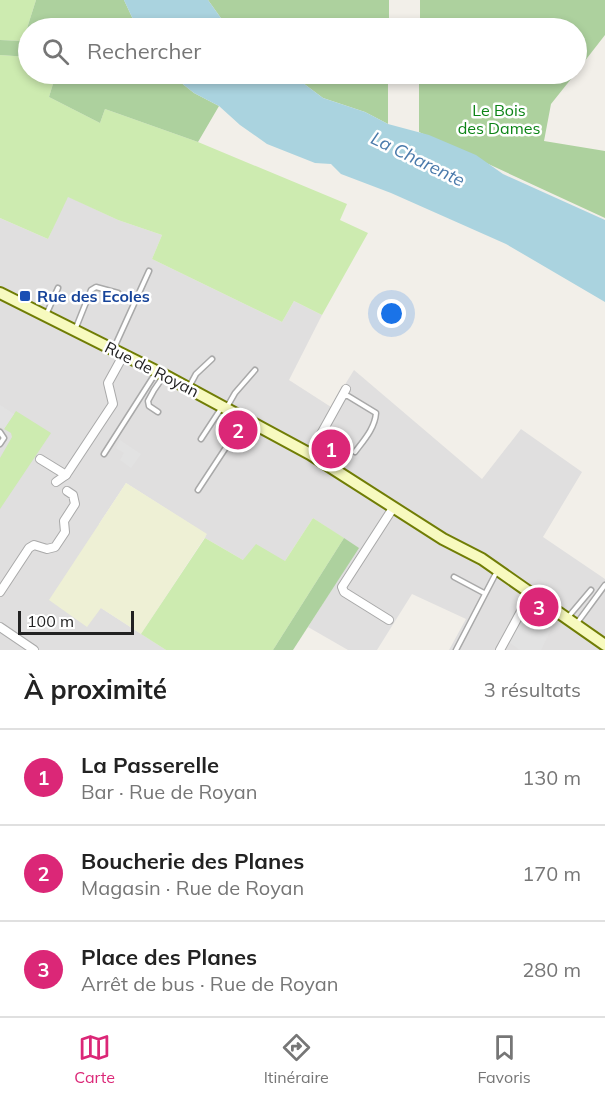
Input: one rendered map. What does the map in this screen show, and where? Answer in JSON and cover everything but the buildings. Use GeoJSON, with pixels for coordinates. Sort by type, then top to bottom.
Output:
{"type":"FeatureCollection","features":[{"type":"Feature","properties":{"kind":"main road","name":"Rue de Royan"},"geometry":{"type":"LineString","coordinates":[[0,294],[160,373],[310,454],[393,508],[482,559],[605,645]]}},
{"type":"Feature","properties":{"kind":"main road","name":"Rue de Royan"},"geometry":{"type":"LineString","coordinates":[[454,545],[495,575],[529,592]]}},
{"type":"Feature","properties":{"kind":"street"},"geometry":{"type":"LineString","coordinates":[[56,482],[66,475],[113,404],[108,383],[119,352]]}},
{"type":"Feature","properties":{"kind":"street"},"geometry":{"type":"LineString","coordinates":[[310,454],[344,392]]}},
{"type":"Feature","properties":{"kind":"street"},"geometry":{"type":"LineString","coordinates":[[40,459],[66,475]]}},
{"type":"Feature","properties":{"kind":"street"},"geometry":{"type":"LineString","coordinates":[[0,592],[29,548],[34,545],[46,549],[55,547],[65,532],[64,521],[75,504],[73,495],[67,491]]}},
{"type":"Feature","properties":{"kind":"street"},"geometry":{"type":"LineString","coordinates":[[389,620],[344,592],[342,587],[393,508]]}},
{"type":"Feature","properties":{"kind":"street"},"geometry":{"type":"LineString","coordinates":[[500,650],[529,592]]}},
{"type":"Feature","properties":{"kind":"street"},"geometry":{"type":"LineString","coordinates":[[0,627],[34,650]]}},
{"type":"Feature","properties":{"kind":"lane"},"geometry":{"type":"LineString","coordinates":[[119,352],[149,271]]}},
{"type":"Feature","properties":{"kind":"lane"},"geometry":{"type":"LineString","coordinates":[[75,330],[91,290],[96,287],[118,293]]}},
{"type":"Feature","properties":{"kind":"lane"},"geometry":{"type":"LineString","coordinates":[[46,316],[58,288]]}},
{"type":"Feature","properties":{"kind":"lane"},"geometry":{"type":"LineString","coordinates":[[189,388],[196,374],[212,359]]}},
{"type":"Feature","properties":{"kind":"lane"},"geometry":{"type":"LineString","coordinates":[[201,439],[255,370]]}},
{"type":"Feature","properties":{"kind":"lane"},"geometry":{"type":"LineString","coordinates":[[158,412],[149,406],[148,401],[160,373]]}},
{"type":"Feature","properties":{"kind":"lane"},"geometry":{"type":"LineString","coordinates":[[104,454],[160,373]]}},
{"type":"Feature","properties":{"kind":"lane"},"geometry":{"type":"LineString","coordinates":[[344,392],[376,412],[376,420],[370,432],[355,452]]}},
{"type":"Feature","properties":{"kind":"lane"},"geometry":{"type":"LineString","coordinates":[[198,490],[246,418]]}},
{"type":"Feature","properties":{"kind":"lane"},"geometry":{"type":"LineString","coordinates":[[0,432],[4,438],[0,444]]}},
{"type":"Feature","properties":{"kind":"lane"},"geometry":{"type":"LineString","coordinates":[[456,650],[495,575]]}},
{"type":"Feature","properties":{"kind":"lane"},"geometry":{"type":"LineString","coordinates":[[454,577],[484,593]]}},
{"type":"Feature","properties":{"kind":"lane"},"geometry":{"type":"LineString","coordinates":[[571,622],[605,585]]}},
{"type":"Feature","properties":{"kind":"lane"},"geometry":{"type":"LineString","coordinates":[[571,622],[591,590]]}},
{"type":"Feature","properties":{"kind":"lane"},"geometry":{"type":"LineString","coordinates":[[602,650],[605,645]]}},
{"type":"Feature","properties":{"kind":"shaded area"},"geometry":{"type":"Polygon","coordinates":[[[67,196],[118,220],[162,235],[152,259],[282,322],[294,301],[322,315],[289,380],[331,407],[354,370],[482,479],[521,429],[582,472],[543,537],[605,579],[605,650],[449,650],[466,619],[412,594],[377,650],[348,650],[308,627],[358,548],[313,518],[285,561],[243,560],[205,538],[206,534],[126,483],[99,524],[101,608],[166,650],[0,650],[0,218],[48,239],[67,196]]]}},
{"type":"Feature","properties":{"kind":"shaded area"},"geometry":{"type":"Polygon","coordinates":[[[0,405],[14,414],[4,429],[0,427],[0,405]]]}},
{"type":"Feature","properties":{"kind":"shaded area"},"geometry":{"type":"Polygon","coordinates":[[[120,440],[141,454],[131,468],[120,460],[124,453],[116,448],[120,440]]]}},
{"type":"Feature","properties":{"kind":"shaded area"},"geometry":{"type":"Polygon","coordinates":[[[523,607],[553,625],[541,650],[520,650],[506,640],[523,607]]]}},
{"type":"Feature","properties":{"kind":"green space"},"geometry":{"type":"Polygon","coordinates":[[[0,0],[36,0],[30,18],[18,18],[18,41],[0,40],[0,0]]]}},
{"type":"Feature","properties":{"kind":"green space"},"geometry":{"type":"Polygon","coordinates":[[[36,0],[124,0],[132,18],[30,18],[36,0]]]}},
{"type":"Feature","properties":{"kind":"green space"},"geometry":{"type":"Polygon","coordinates":[[[208,0],[389,0],[389,18],[221,18],[208,0]]]}},
{"type":"Feature","properties":{"kind":"green space","name":"Le Bois des Dames"},"geometry":{"type":"Polygon","coordinates":[[[420,0],[605,0],[605,35],[587,58],[587,18],[420,18],[420,0]]]}},
{"type":"Feature","properties":{"kind":"green space"},"geometry":{"type":"Polygon","coordinates":[[[0,40],[18,41],[18,56],[0,55],[0,40]]]}},
{"type":"Feature","properties":{"kind":"green space"},"geometry":{"type":"Polygon","coordinates":[[[0,55],[18,56],[18,84],[53,84],[49,97],[100,123],[105,109],[198,142],[347,204],[340,220],[368,233],[322,315],[294,301],[282,322],[152,259],[162,235],[118,220],[68,197],[48,239],[0,218],[0,55]]]}},
{"type":"Feature","properties":{"kind":"green space"},"geometry":{"type":"Polygon","coordinates":[[[53,84],[183,84],[194,93],[219,106],[198,142],[105,109],[100,123],[49,97],[53,84]]]}},
{"type":"Feature","properties":{"kind":"green space"},"geometry":{"type":"Polygon","coordinates":[[[304,84],[388,84],[388,124],[365,112],[323,98],[304,84]]]}},
{"type":"Feature","properties":{"kind":"green space","name":"Le Bois des Dames"},"geometry":{"type":"Polygon","coordinates":[[[419,84],[567,84],[551,104],[544,141],[605,151],[605,218],[419,132],[419,84]]]}},
{"type":"Feature","properties":{"kind":"green space"},"geometry":{"type":"Polygon","coordinates":[[[16,411],[51,433],[0,509],[0,458],[12,437],[11,433],[4,429],[16,411]]]}},
{"type":"Feature","properties":{"kind":"green space"},"geometry":{"type":"Polygon","coordinates":[[[126,483],[207,534],[141,634],[101,608],[87,627],[49,600],[126,483]]]}},
{"type":"Feature","properties":{"kind":"green space"},"geometry":{"type":"Polygon","coordinates":[[[313,518],[344,538],[273,650],[166,650],[141,634],[205,538],[243,560],[256,544],[285,561],[313,518]]]}},
{"type":"Feature","properties":{"kind":"green space"},"geometry":{"type":"Polygon","coordinates":[[[344,538],[359,548],[293,650],[273,650],[344,538]]]}},
{"type":"Feature","properties":{"kind":"water"},"geometry":{"type":"Polygon","coordinates":[[[124,0],[208,0],[221,18],[132,18],[124,0]]]}},
{"type":"Feature","properties":{"kind":"water","name":"La Charente"},"geometry":{"type":"Polygon","coordinates":[[[183,84],[304,84],[323,98],[365,112],[388,124],[429,135],[476,155],[503,174],[605,220],[605,302],[506,244],[391,193],[341,174],[331,164],[315,163],[267,144],[240,125],[219,106],[194,93],[183,84]]]}},
{"type":"Feature","properties":{"kind":"place","name":"Rue des Ecoles"},"geometry":{"type":"Point","coordinates":[25,296]}},
{"type":"Feature","properties":{"kind":"place","name":"Boucherie des Planes"},"geometry":{"type":"Point","coordinates":[238,430]}},
{"type":"Feature","properties":{"kind":"place","name":"La Passerelle"},"geometry":{"type":"Point","coordinates":[331,449]}},
{"type":"Feature","properties":{"kind":"place","name":"Place des Planes"},"geometry":{"type":"Point","coordinates":[539,607]}}]}
